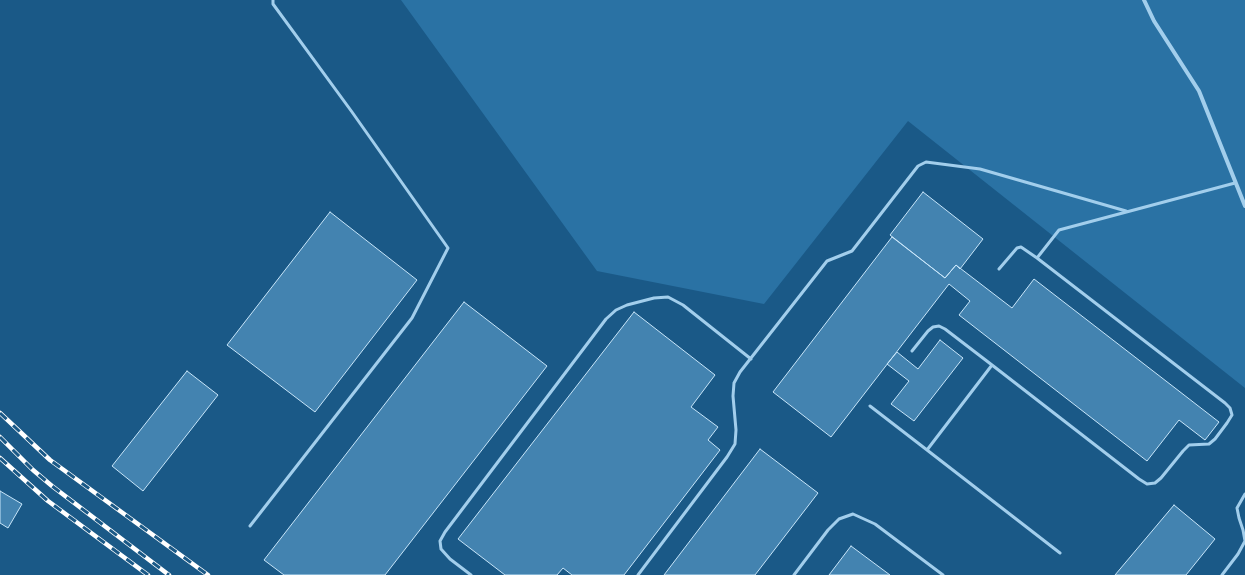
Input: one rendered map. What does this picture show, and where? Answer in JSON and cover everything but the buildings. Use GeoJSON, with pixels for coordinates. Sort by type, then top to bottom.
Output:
{"type":"FeatureCollection","features":[{"type":"Feature","properties":{"kind":"street"},"geometry":{"type":"LineString","coordinates":[[1144,0],[1154,21],[1199,91],[1245,206]]}},
{"type":"Feature","properties":{"kind":"lane"},"geometry":{"type":"LineString","coordinates":[[250,526],[412,318],[448,248],[274,4],[273,0]]}},
{"type":"Feature","properties":{"kind":"lane"},"geometry":{"type":"LineString","coordinates":[[638,575],[727,457],[735,444],[736,430],[733,396],[734,383],[740,372],[827,261],[852,251],[918,166],[926,162],[980,169],[1126,211]]}},
{"type":"Feature","properties":{"kind":"lane"},"geometry":{"type":"LineString","coordinates":[[1037,258],[1059,230],[1235,183]]}},
{"type":"Feature","properties":{"kind":"lane"},"geometry":{"type":"LineString","coordinates":[[912,351],[928,331],[933,327],[939,326],[1147,484],[1155,483],[1161,478],[1183,450],[1189,445],[1209,444],[1215,439],[1232,415],[1230,408],[1225,403],[1021,247],[1017,248],[1000,269]]}},
{"type":"Feature","properties":{"kind":"lane"},"geometry":{"type":"LineString","coordinates":[[471,575],[450,558],[442,549],[440,541],[445,532],[601,326],[616,310],[634,303],[654,298],[668,297],[683,305],[751,359]]}},
{"type":"Feature","properties":{"kind":"lane"},"geometry":{"type":"LineString","coordinates":[[926,450],[992,366]]}},
{"type":"Feature","properties":{"kind":"lane"},"geometry":{"type":"LineString","coordinates":[[870,406],[1060,553]]}},
{"type":"Feature","properties":{"kind":"lane"},"geometry":{"type":"LineString","coordinates":[[1222,575],[1238,554],[1245,541],[1237,508],[1245,494]]}},
{"type":"Feature","properties":{"kind":"lane"},"geometry":{"type":"LineString","coordinates":[[794,575],[828,530],[839,519],[853,514],[875,524],[943,575]]}},
{"type":"Feature","properties":{"kind":"shaded area"},"geometry":{"type":"Polygon","coordinates":[[[401,0],[1245,0],[1245,388],[908,121],[764,304],[597,271],[401,0]]]}},
{"type":"Feature","properties":{"kind":"railway"},"geometry":{"type":"LineString","coordinates":[[0,413],[50,460],[208,575]]}},
{"type":"Feature","properties":{"kind":"railway"},"geometry":{"type":"LineString","coordinates":[[0,437],[33,470],[52,486],[169,575]]}},
{"type":"Feature","properties":{"kind":"railway"},"geometry":{"type":"LineString","coordinates":[[0,458],[48,501],[148,575]]}}]}
